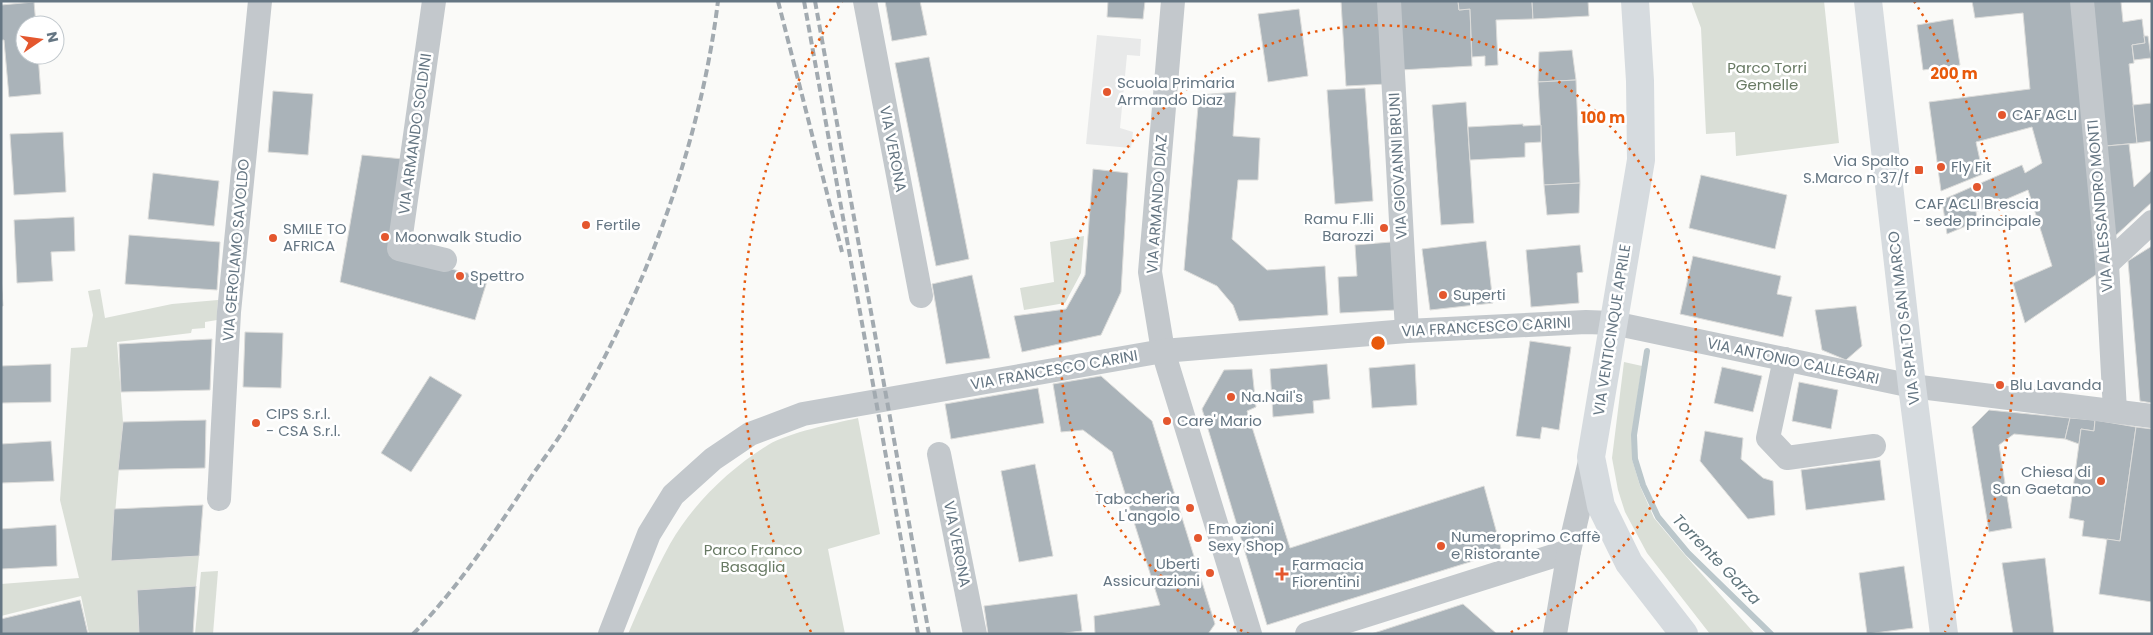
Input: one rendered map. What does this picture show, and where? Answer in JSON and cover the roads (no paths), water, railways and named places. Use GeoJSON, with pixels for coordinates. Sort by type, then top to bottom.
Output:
{"type":"FeatureCollection","features":[{"type":"Feature","properties":{"kind":"main road","name":"VIA VENTICINQUE APRILE"},"geometry":{"type":"LineString","coordinates":[[1635,1],[1640,81],[1641,160],[1591,457],[1601,506],[1629,563],[1684,634]]}},
{"type":"Feature","properties":{"kind":"main road","name":"VIA SPALTO SAN MARCO"},"geometry":{"type":"LineString","coordinates":[[1868,1],[1912,386],[1944,634]]}},
{"type":"Feature","properties":{"kind":"street","name":"VIA GEROLAMO SAVOLDO"},"geometry":{"type":"LineString","coordinates":[[219,499],[229,312],[260,1]]}},
{"type":"Feature","properties":{"kind":"street","name":"VIA ARMANDO SOLDINI"},"geometry":{"type":"LineString","coordinates":[[434,1],[399,249],[445,260]]}},
{"type":"Feature","properties":{"kind":"street","name":"VIA VERONA"},"geometry":{"type":"LineString","coordinates":[[865,1],[921,296]]}},
{"type":"Feature","properties":{"kind":"street","name":"VIA ARMANDO DIAZ"},"geometry":{"type":"LineString","coordinates":[[1173,1],[1150,272],[1162,351],[1250,634]]}},
{"type":"Feature","properties":{"kind":"street","name":"VIA GIOVANNI BRUNI"},"geometry":{"type":"LineString","coordinates":[[1389,1],[1407,331]]}},
{"type":"Feature","properties":{"kind":"street","name":"VIA ALESSANDRO MONTI"},"geometry":{"type":"LineString","coordinates":[[2082,1],[2107,264],[2115,411]]}},
{"type":"Feature","properties":{"kind":"street"},"geometry":{"type":"LineString","coordinates":[[2107,264],[2152,222]]}},
{"type":"Feature","properties":{"kind":"street","name":"VIA FRANCESCO CARINI"},"geometry":{"type":"LineString","coordinates":[[610,634],[649,534],[673,495],[713,459],[750,434],[803,414],[1162,351],[1407,331],[1586,322],[1613,324]]}},
{"type":"Feature","properties":{"kind":"street","name":"VIA ANTONIO CALLEGARI"},"geometry":{"type":"LineString","coordinates":[[1613,324],[1912,386],[2152,416]]}},
{"type":"Feature","properties":{"kind":"street"},"geometry":{"type":"LineString","coordinates":[[1785,359],[1768,438],[1787,458],[1874,446]]}},
{"type":"Feature","properties":{"kind":"street","name":"VIA VERONA"},"geometry":{"type":"LineString","coordinates":[[940,454],[975,634]]}},
{"type":"Feature","properties":{"kind":"street"},"geometry":{"type":"LineString","coordinates":[[1555,634],[1569,551],[1591,457]]}},
{"type":"Feature","properties":{"kind":"street"},"geometry":{"type":"LineString","coordinates":[[1307,634],[1569,551]]}},
{"type":"Feature","properties":{"kind":"waterway","name":"Torrente Garza"},"geometry":{"type":"LineString","coordinates":[[1647,351],[1634,435],[1635,459],[1643,485],[1658,517],[1688,553],[1771,634]]}},
{"type":"Feature","properties":{"kind":"railway"},"geometry":{"type":"LineString","coordinates":[[413,634],[462,577],[506,516],[558,439],[590,385],[616,334],[641,280],[681,170],[697,114],[718,1]]}},
{"type":"Feature","properties":{"kind":"railway"},"geometry":{"type":"LineString","coordinates":[[778,1],[842,252]]}},
{"type":"Feature","properties":{"kind":"railway"},"geometry":{"type":"LineString","coordinates":[[804,1],[918,634]]}},
{"type":"Feature","properties":{"kind":"railway"},"geometry":{"type":"LineString","coordinates":[[815,1],[929,634]]}},
{"type":"Feature","properties":{"kind":"place","name":"Scuola Primaria Armando Diaz"},"geometry":{"type":"Point","coordinates":[1107,92]}},
{"type":"Feature","properties":{"kind":"place","name":"CAF ACLI"},"geometry":{"type":"Point","coordinates":[2002,115]}},
{"type":"Feature","properties":{"kind":"place","name":"Fly Fit"},"geometry":{"type":"Point","coordinates":[1941,167]}},
{"type":"Feature","properties":{"kind":"place","name":"Via Spalto S.Marco n 37/f"},"geometry":{"type":"Point","coordinates":[1919,170]}},
{"type":"Feature","properties":{"kind":"place","name":"CAF ACLI Brescia - sede principale"},"geometry":{"type":"Point","coordinates":[1977,187]}},
{"type":"Feature","properties":{"kind":"place","name":"Fertile"},"geometry":{"type":"Point","coordinates":[586,225]}},
{"type":"Feature","properties":{"kind":"place","name":"Ramu F.lli Barozzi"},"geometry":{"type":"Point","coordinates":[1384,228]}},
{"type":"Feature","properties":{"kind":"place","name":"Moonwalk Studio"},"geometry":{"type":"Point","coordinates":[385,237]}},
{"type":"Feature","properties":{"kind":"place","name":"SMILE TO AFRICA"},"geometry":{"type":"Point","coordinates":[273,238]}},
{"type":"Feature","properties":{"kind":"place","name":"Spettro"},"geometry":{"type":"Point","coordinates":[460,276]}},
{"type":"Feature","properties":{"kind":"place","name":"Superti"},"geometry":{"type":"Point","coordinates":[1443,295]}},
{"type":"Feature","properties":{"kind":"place","name":"Blu Lavanda"},"geometry":{"type":"Point","coordinates":[2000,385]}},
{"type":"Feature","properties":{"kind":"place","name":"Na.Nail's"},"geometry":{"type":"Point","coordinates":[1231,397]}},
{"type":"Feature","properties":{"kind":"place","name":"Care' Mario"},"geometry":{"type":"Point","coordinates":[1167,421]}},
{"type":"Feature","properties":{"kind":"place","name":"CIPS S.r.l. - CSA S.r.l."},"geometry":{"type":"Point","coordinates":[256,423]}},
{"type":"Feature","properties":{"kind":"place","name":"Chiesa di San Gaetano"},"geometry":{"type":"Point","coordinates":[2101,481]}},
{"type":"Feature","properties":{"kind":"place","name":"Tabccheria L'angolo"},"geometry":{"type":"Point","coordinates":[1190,508]}},
{"type":"Feature","properties":{"kind":"place","name":"Emozioni Sexy Shop"},"geometry":{"type":"Point","coordinates":[1198,538]}},
{"type":"Feature","properties":{"kind":"place","name":"Numeroprimo Caffè e Ristorante"},"geometry":{"type":"Point","coordinates":[1441,546]}},
{"type":"Feature","properties":{"kind":"place","name":"Uberti Assicurazioni"},"geometry":{"type":"Point","coordinates":[1210,573]}},
{"type":"Feature","properties":{"kind":"place","name":"Farmacia Fiorentini"},"geometry":{"type":"Point","coordinates":[1282,574]}},
{"type":"Feature","properties":{"kind":"park label","name":"Parco Torri Gemelle"},"geometry":{"type":"Point","coordinates":[1767,76]}},
{"type":"Feature","properties":{"kind":"park label","name":"Parco Franco Basaglia"},"geometry":{"type":"Point","coordinates":[753,558]}}]}
